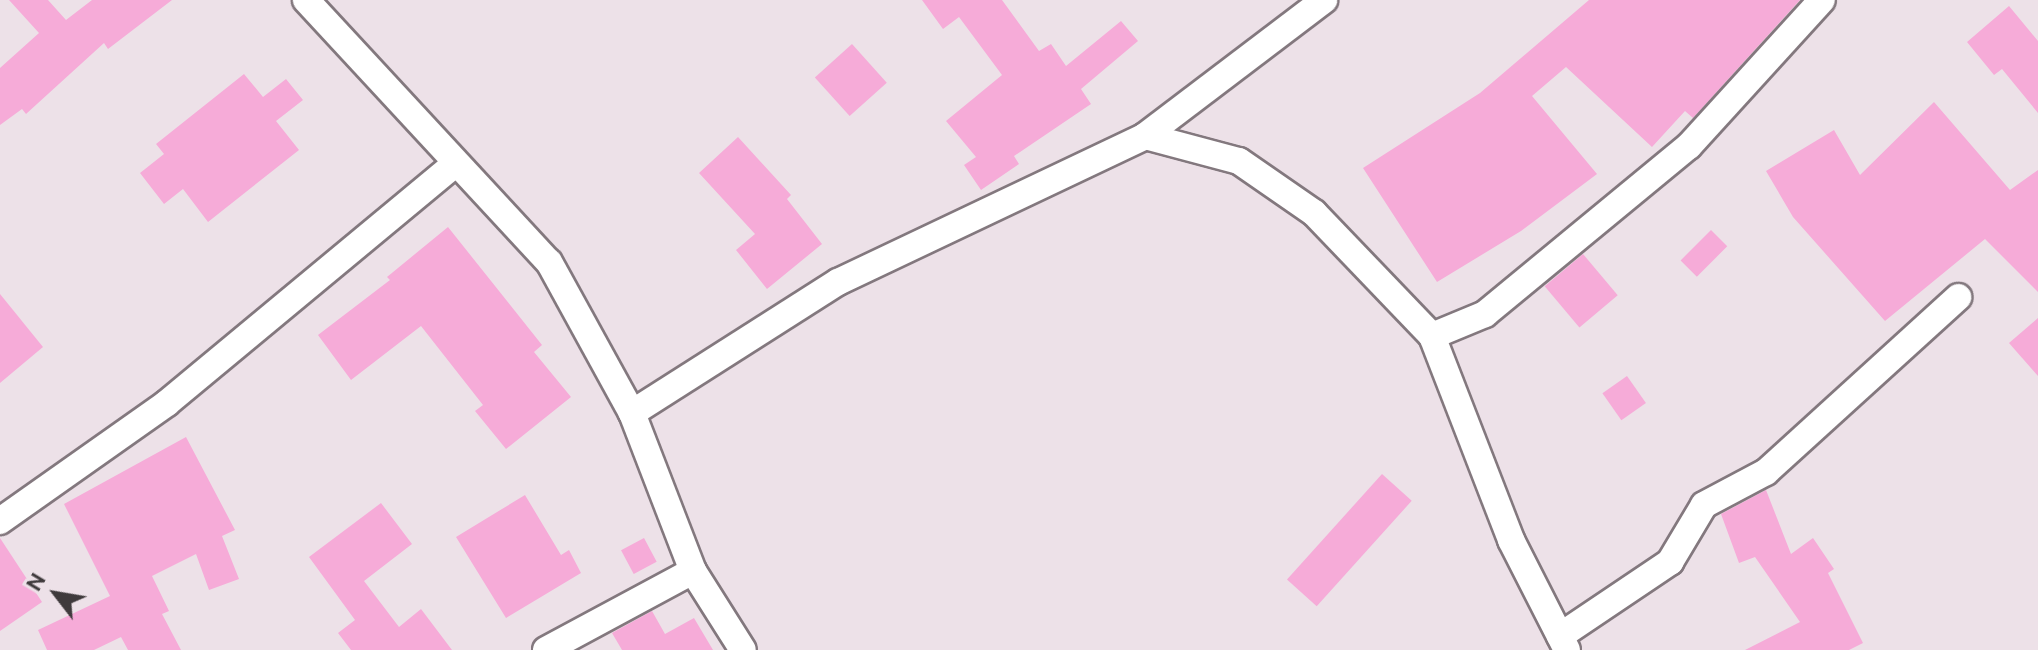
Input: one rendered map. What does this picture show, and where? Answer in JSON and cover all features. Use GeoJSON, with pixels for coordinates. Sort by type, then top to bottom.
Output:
{"type":"FeatureCollection","features":[{"type":"Feature","properties":{"kind":"street"},"geometry":{"type":"LineString","coordinates":[[306,0],[454,165],[549,262],[632,413],[693,571],[743,650]]}},
{"type":"Feature","properties":{"kind":"street"},"geometry":{"type":"LineString","coordinates":[[632,413],[838,282],[1145,136],[1324,0]]}},
{"type":"Feature","properties":{"kind":"street"},"geometry":{"type":"LineString","coordinates":[[1432,336],[1485,314],[1689,146],[1822,0]]}},
{"type":"Feature","properties":{"kind":"street"},"geometry":{"type":"LineString","coordinates":[[1145,136],[1239,161],[1314,213],[1432,336],[1511,540],[1564,643],[1670,562],[1704,505],[1766,472],[1958,297]]}},
{"type":"Feature","properties":{"kind":"street"},"geometry":{"type":"LineString","coordinates":[[0,521],[167,403],[454,165]]}},
{"type":"Feature","properties":{"kind":"street"},"geometry":{"type":"LineString","coordinates":[[546,650],[693,571]]}},
{"type":"Feature","properties":{"kind":"building"},"geometry":{"type":"Polygon","coordinates":[[[9,0],[48,0],[66,20],[92,0],[172,0],[108,49],[104,43],[26,114],[22,109],[0,125],[0,68],[39,33],[9,0]]]}},
{"type":"Feature","properties":{"kind":"building"},"geometry":{"type":"Polygon","coordinates":[[[922,0],[1002,0],[1039,51],[1051,44],[1066,66],[1121,21],[1138,41],[1081,89],[1091,104],[1014,156],[1019,164],[981,190],[964,165],[976,157],[946,121],[1002,75],[959,17],[943,29],[922,0]]]}},
{"type":"Feature","properties":{"kind":"building"},"geometry":{"type":"Polygon","coordinates":[[[1589,0],[1800,0],[1693,118],[1685,111],[1652,147],[1566,67],[1532,96],[1597,174],[1521,231],[1437,282],[1363,168],[1480,93],[1589,0]]]}},
{"type":"Feature","properties":{"kind":"building"},"geometry":{"type":"Polygon","coordinates":[[[2009,6],[2038,41],[2038,113],[2002,69],[1994,75],[1967,42],[2009,6]]]}},
{"type":"Feature","properties":{"kind":"building"},"geometry":{"type":"Polygon","coordinates":[[[852,44],[887,83],[850,116],[815,77],[852,44]]]}},
{"type":"Feature","properties":{"kind":"building"},"geometry":{"type":"Polygon","coordinates":[[[244,74],[263,97],[286,79],[303,100],[276,121],[299,150],[208,222],[183,189],[164,204],[140,173],[164,154],[156,144],[244,74]]]}},
{"type":"Feature","properties":{"kind":"building"},"geometry":{"type":"Polygon","coordinates":[[[1934,102],[2010,190],[2038,170],[2038,292],[1985,239],[1885,321],[1793,217],[1766,171],[1834,130],[1860,175],[1934,102]]]}},
{"type":"Feature","properties":{"kind":"building"},"geometry":{"type":"Polygon","coordinates":[[[738,137],[791,195],[787,199],[822,244],[767,289],[736,250],[755,234],[699,173],[738,137]]]}},
{"type":"Feature","properties":{"kind":"building"},"geometry":{"type":"Polygon","coordinates":[[[448,227],[542,345],[534,352],[571,397],[506,449],[475,411],[483,405],[421,326],[351,380],[318,335],[390,280],[387,277],[448,227]]]}},
{"type":"Feature","properties":{"kind":"building"},"geometry":{"type":"Polygon","coordinates":[[[1711,230],[1727,246],[1697,277],[1681,260],[1711,230]]]}},
{"type":"Feature","properties":{"kind":"building"},"geometry":{"type":"Polygon","coordinates":[[[1583,254],[1618,295],[1579,328],[1545,286],[1583,254]]]}},
{"type":"Feature","properties":{"kind":"building"},"geometry":{"type":"Polygon","coordinates":[[[0,294],[43,347],[0,383],[0,294]]]}},
{"type":"Feature","properties":{"kind":"building"},"geometry":{"type":"Polygon","coordinates":[[[2038,318],[2038,376],[2009,343],[2038,318]]]}},
{"type":"Feature","properties":{"kind":"building"},"geometry":{"type":"Polygon","coordinates":[[[1627,376],[1646,403],[1621,420],[1602,393],[1627,376]]]}},
{"type":"Feature","properties":{"kind":"building"},"geometry":{"type":"Polygon","coordinates":[[[186,437],[235,530],[222,536],[239,579],[209,590],[196,554],[152,576],[169,611],[162,614],[181,650],[128,650],[121,637],[94,650],[47,650],[38,630],[110,596],[64,504],[186,437]]]}},
{"type":"Feature","properties":{"kind":"building"},"geometry":{"type":"Polygon","coordinates":[[[1382,474],[1412,501],[1317,606],[1287,580],[1382,474]]]}},
{"type":"Feature","properties":{"kind":"building"},"geometry":{"type":"Polygon","coordinates":[[[1766,490],[1791,554],[1813,538],[1834,569],[1828,573],[1863,643],[1849,650],[1745,650],[1800,622],[1755,557],[1739,563],[1721,514],[1766,490]]]}},
{"type":"Feature","properties":{"kind":"building"},"geometry":{"type":"Polygon","coordinates":[[[525,495],[561,555],[569,550],[581,573],[506,618],[456,537],[525,495]]]}},
{"type":"Feature","properties":{"kind":"building"},"geometry":{"type":"Polygon","coordinates":[[[381,503],[412,544],[364,581],[399,627],[421,609],[452,650],[351,650],[338,633],[355,620],[309,557],[381,503]]]}},
{"type":"Feature","properties":{"kind":"building"},"geometry":{"type":"Polygon","coordinates":[[[0,538],[42,602],[0,631],[0,538]]]}},
{"type":"Feature","properties":{"kind":"building"},"geometry":{"type":"Polygon","coordinates":[[[644,538],[657,562],[634,574],[621,550],[644,538]]]}},
{"type":"Feature","properties":{"kind":"building"},"geometry":{"type":"Polygon","coordinates":[[[652,611],[665,634],[694,618],[713,650],[622,650],[612,633],[652,611]]]}}]}
